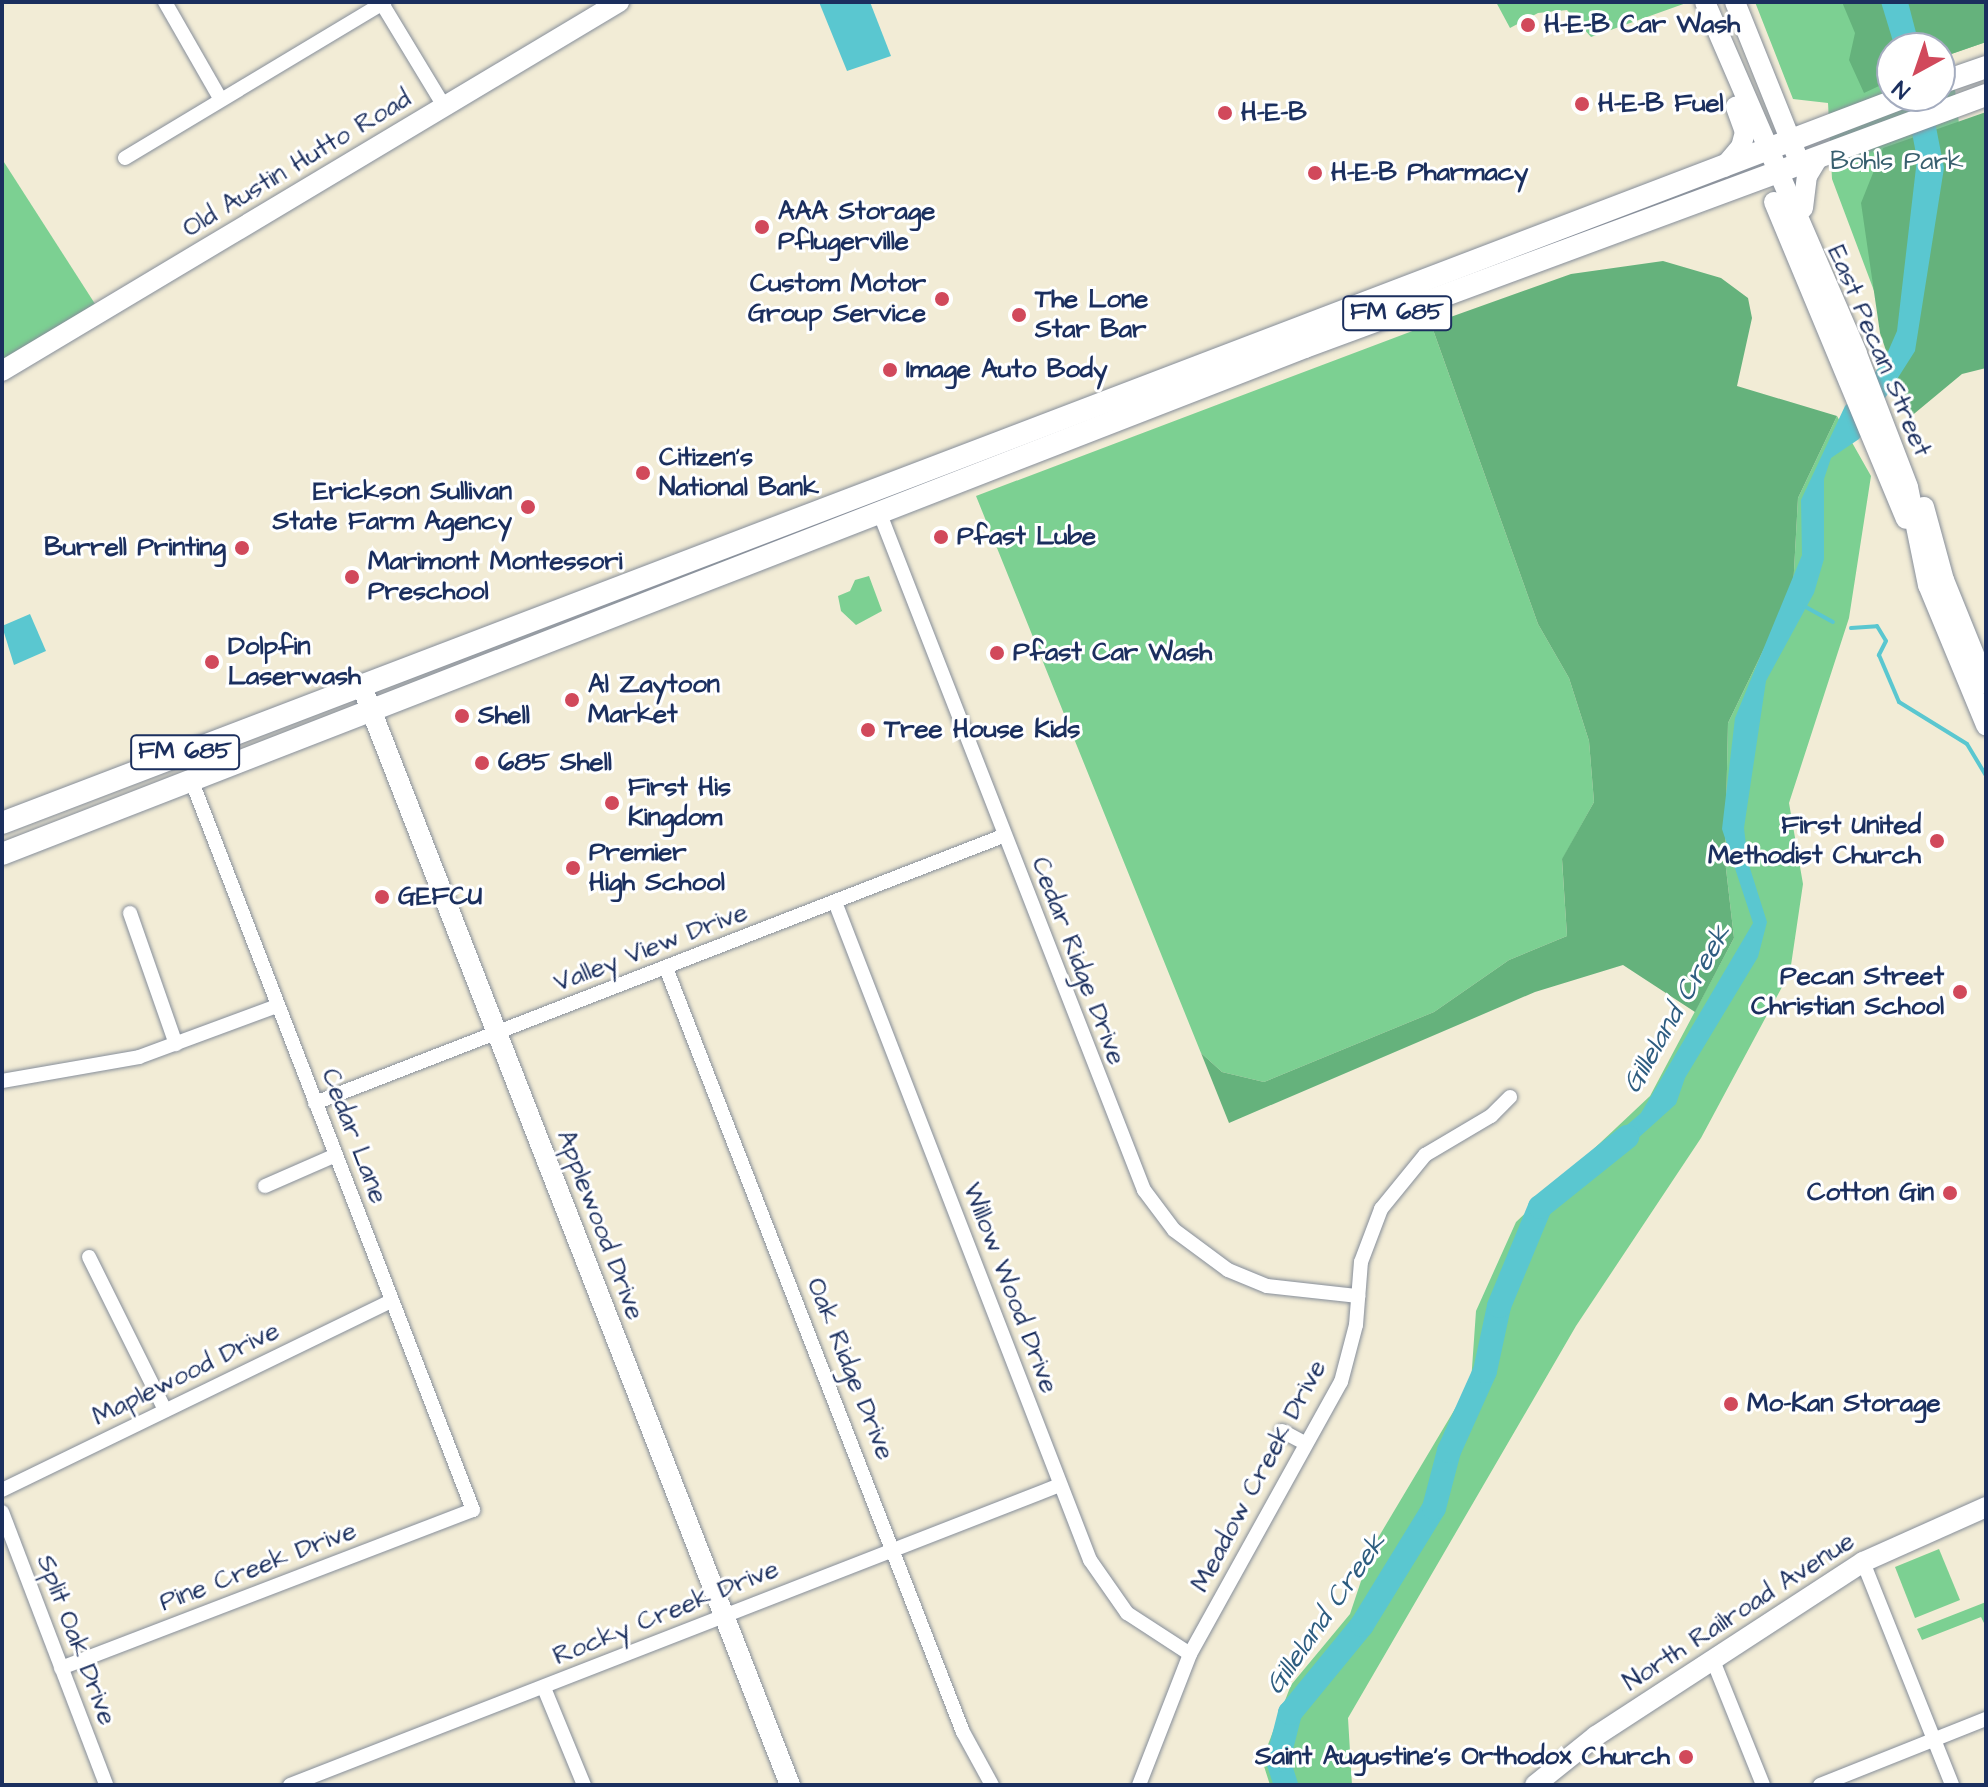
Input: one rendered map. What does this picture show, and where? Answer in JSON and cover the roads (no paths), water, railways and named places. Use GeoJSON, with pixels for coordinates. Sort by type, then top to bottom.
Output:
{"type":"FeatureCollection","features":[{"type":"Feature","properties":{"kind":"main road"},"geometry":{"type":"LineString","coordinates":[[1956,77],[1986,67]]}},
{"type":"Feature","properties":{"kind":"main road"},"geometry":{"type":"LineString","coordinates":[[1795,166],[1977,98]]}},
{"type":"Feature","properties":{"kind":"main road"},"geometry":{"type":"LineString","coordinates":[[1772,148],[1876,108]]}},
{"type":"Feature","properties":{"kind":"main road","name":"FM 685"},"geometry":{"type":"LineString","coordinates":[[2,823],[1772,148]]}},
{"type":"Feature","properties":{"kind":"main road","name":"FM 685"},"geometry":{"type":"LineString","coordinates":[[2,854],[371,708],[1795,166]]}},
{"type":"Feature","properties":{"kind":"street"},"geometry":{"type":"LineString","coordinates":[[165,2],[220,98]]}},
{"type":"Feature","properties":{"kind":"street"},"geometry":{"type":"LineString","coordinates":[[125,158],[383,2],[444,106]]}},
{"type":"Feature","properties":{"kind":"street","name":"Old Austin Hutto Road"},"geometry":{"type":"LineString","coordinates":[[2,371],[619,2]]}},
{"type":"Feature","properties":{"kind":"street"},"geometry":{"type":"LineString","coordinates":[[1697,2],[1745,132],[1741,147],[1724,167]]}},
{"type":"Feature","properties":{"kind":"street","name":"East Pecan Street"},"geometry":{"type":"LineString","coordinates":[[1705,2],[1772,148],[1795,166],[1855,354]]}},
{"type":"Feature","properties":{"kind":"street","name":"East Pecan Street"},"geometry":{"type":"LineString","coordinates":[[1720,2],[1772,148]]}},
{"type":"Feature","properties":{"kind":"street"},"geometry":{"type":"LineString","coordinates":[[1735,2],[1772,148]]}},
{"type":"Feature","properties":{"kind":"street"},"geometry":{"type":"LineString","coordinates":[[1795,166],[1807,176],[1803,208]]}},
{"type":"Feature","properties":{"kind":"street","name":"East Pecan Street"},"geometry":{"type":"LineString","coordinates":[[1795,166],[1803,208],[1855,354]]}},
{"type":"Feature","properties":{"kind":"street"},"geometry":{"type":"LineString","coordinates":[[1855,354],[1890,446],[1905,518],[1919,534],[1944,580]]}},
{"type":"Feature","properties":{"kind":"street"},"geometry":{"type":"LineString","coordinates":[[1024,431],[1031,455]]}},
{"type":"Feature","properties":{"kind":"street","name":"East Pecan Street"},"geometry":{"type":"LineString","coordinates":[[1890,446],[1936,543],[1944,580],[1986,684]]}},
{"type":"Feature","properties":{"kind":"street","name":"Cedar Ridge Drive"},"geometry":{"type":"LineString","coordinates":[[880,514],[1132,1167],[1156,1209],[1174,1230],[1228,1270],[1267,1286],[1358,1296]]}},
{"type":"Feature","properties":{"kind":"street"},"geometry":{"type":"LineString","coordinates":[[1919,534],[1928,585],[1986,725]]}},
{"type":"Feature","properties":{"kind":"street","name":"Applewood Drive"},"geometry":{"type":"LineString","coordinates":[[361,684],[790,1785]]}},
{"type":"Feature","properties":{"kind":"street","name":"Cedar Lane"},"geometry":{"type":"LineString","coordinates":[[191,779],[473,1510]]}},
{"type":"Feature","properties":{"kind":"street","name":"Valley View Drive"},"geometry":{"type":"LineString","coordinates":[[315,1103],[1003,836]]}},
{"type":"Feature","properties":{"kind":"street","name":"Willow Wood Drive"},"geometry":{"type":"LineString","coordinates":[[835,902],[1060,1485],[1103,1584],[1127,1613],[1190,1654]]}},
{"type":"Feature","properties":{"kind":"street"},"geometry":{"type":"LineString","coordinates":[[130,913],[176,1044]]}},
{"type":"Feature","properties":{"kind":"street","name":"Oak Ridge Drive"},"geometry":{"type":"LineString","coordinates":[[666,968],[896,1549],[963,1732],[992,1785]]}},
{"type":"Feature","properties":{"kind":"street"},"geometry":{"type":"LineString","coordinates":[[2,1081],[100,1065],[176,1044],[277,1006]]}},
{"type":"Feature","properties":{"kind":"street","name":"Meadow Creek Drive"},"geometry":{"type":"LineString","coordinates":[[1139,1785],[1190,1654],[1341,1382],[1368,1235],[1394,1187],[1425,1155],[1491,1116],[1510,1097]]}},
{"type":"Feature","properties":{"kind":"street"},"geometry":{"type":"LineString","coordinates":[[265,1186],[336,1155]]}},
{"type":"Feature","properties":{"kind":"street"},"geometry":{"type":"LineString","coordinates":[[89,1257],[165,1410]]}},
{"type":"Feature","properties":{"kind":"street","name":"Maplewood Drive"},"geometry":{"type":"LineString","coordinates":[[2,1490],[391,1301]]}},
{"type":"Feature","properties":{"kind":"street"},"geometry":{"type":"LineString","coordinates":[[1282,1431],[1306,1444]]}},
{"type":"Feature","properties":{"kind":"street","name":"Rocky Creek Drive"},"geometry":{"type":"LineString","coordinates":[[290,1785],[1060,1485]]}},
{"type":"Feature","properties":{"kind":"street","name":"North Railroad Avenue"},"geometry":{"type":"LineString","coordinates":[[1535,1785],[1596,1736],[1863,1562],[1986,1507]]}},
{"type":"Feature","properties":{"kind":"street","name":"Pine Creek Drive"},"geometry":{"type":"LineString","coordinates":[[61,1668],[473,1510]]}},
{"type":"Feature","properties":{"kind":"street","name":"Split Oak Drive"},"geometry":{"type":"LineString","coordinates":[[2,1512],[106,1785]]}},
{"type":"Feature","properties":{"kind":"street"},"geometry":{"type":"LineString","coordinates":[[1863,1562],[1952,1785]]}},
{"type":"Feature","properties":{"kind":"street"},"geometry":{"type":"LineString","coordinates":[[1712,1658],[1763,1785]]}},
{"type":"Feature","properties":{"kind":"street"},"geometry":{"type":"LineString","coordinates":[[544,1688],[584,1785]]}},
{"type":"Feature","properties":{"kind":"street"},"geometry":{"type":"LineString","coordinates":[[1820,1785],[1986,1719]]}},
{"type":"Feature","properties":{"kind":"water"},"geometry":{"type":"Polygon","coordinates":[[[819,2],[870,2],[891,56],[847,71],[819,2]]]}},
{"type":"Feature","properties":{"kind":"water"},"geometry":{"type":"Polygon","coordinates":[[[1881,2],[1908,2],[1916,32],[1890,32],[1881,2]]]}},
{"type":"Feature","properties":{"kind":"water"},"geometry":{"type":"Polygon","coordinates":[[[1908,112],[1933,112],[1944,168],[1915,351],[1859,439],[1831,458],[1824,479],[1824,559],[1814,593],[1766,681],[1744,828],[1748,862],[1767,922],[1758,957],[1685,1078],[1676,1104],[1606,1167],[1600,1148],[1641,1113],[1753,923],[1722,829],[1735,718],[1802,555],[1801,500],[1845,406],[1883,363],[1897,331],[1917,159],[1908,112]]]}},
{"type":"Feature","properties":{"kind":"water"},"geometry":{"type":"Polygon","coordinates":[[[30,614],[46,651],[14,665],[2,626],[30,614]]]}},
{"type":"Feature","properties":{"kind":"waterway"},"geometry":{"type":"LineString","coordinates":[[1804,606],[1833,622]]}},
{"type":"Feature","properties":{"kind":"waterway"},"geometry":{"type":"LineString","coordinates":[[1851,628],[1877,626],[1886,641],[1879,655],[1899,702],[1967,744],[1986,776]]}},
{"type":"Feature","properties":{"kind":"waterway","name":"Gilleland Creek"},"geometry":{"type":"LineString","coordinates":[[1286,1785],[1278,1760],[1290,1713],[1362,1625],[1434,1508],[1449,1451],[1485,1371],[1499,1306],[1540,1207],[1627,1137]]}},
{"type":"Feature","properties":{"kind":"place","name":"H-E-B Car Wash"},"geometry":{"type":"Point","coordinates":[1528,25]}},
{"type":"Feature","properties":{"kind":"place","name":"H-E-B Fuel"},"geometry":{"type":"Point","coordinates":[1582,104]}},
{"type":"Feature","properties":{"kind":"place","name":"H-E-B"},"geometry":{"type":"Point","coordinates":[1225,113]}},
{"type":"Feature","properties":{"kind":"place","name":"H-E-B Pharmacy"},"geometry":{"type":"Point","coordinates":[1315,173]}},
{"type":"Feature","properties":{"kind":"place","name":"AAA Storage Pflugerville"},"geometry":{"type":"Point","coordinates":[762,227]}},
{"type":"Feature","properties":{"kind":"place","name":"Custom Motor Group Service"},"geometry":{"type":"Point","coordinates":[942,299]}},
{"type":"Feature","properties":{"kind":"place","name":"The Lone Star Bar"},"geometry":{"type":"Point","coordinates":[1019,315]}},
{"type":"Feature","properties":{"kind":"place","name":"Image Auto Body"},"geometry":{"type":"Point","coordinates":[890,370]}},
{"type":"Feature","properties":{"kind":"place","name":"Citizen's National Bank"},"geometry":{"type":"Point","coordinates":[643,473]}},
{"type":"Feature","properties":{"kind":"place","name":"Erickson Sullivan State Farm Agency"},"geometry":{"type":"Point","coordinates":[528,507]}},
{"type":"Feature","properties":{"kind":"place","name":"Pfast Lube"},"geometry":{"type":"Point","coordinates":[941,537]}},
{"type":"Feature","properties":{"kind":"place","name":"Burrell Printing"},"geometry":{"type":"Point","coordinates":[242,548]}},
{"type":"Feature","properties":{"kind":"place","name":"Marimont Montessori Preschool"},"geometry":{"type":"Point","coordinates":[352,577]}},
{"type":"Feature","properties":{"kind":"place","name":"Pfast Car Wash"},"geometry":{"type":"Point","coordinates":[997,653]}},
{"type":"Feature","properties":{"kind":"place","name":"Dolpfin Laserwash"},"geometry":{"type":"Point","coordinates":[212,662]}},
{"type":"Feature","properties":{"kind":"place","name":"Al Zaytoon Market"},"geometry":{"type":"Point","coordinates":[572,700]}},
{"type":"Feature","properties":{"kind":"place","name":"Shell"},"geometry":{"type":"Point","coordinates":[462,716]}},
{"type":"Feature","properties":{"kind":"place","name":"Tree House Kids"},"geometry":{"type":"Point","coordinates":[868,730]}},
{"type":"Feature","properties":{"kind":"place","name":"685 Shell"},"geometry":{"type":"Point","coordinates":[482,763]}},
{"type":"Feature","properties":{"kind":"place","name":"First His Kingdom"},"geometry":{"type":"Point","coordinates":[612,803]}},
{"type":"Feature","properties":{"kind":"place","name":"First United Methodist Church"},"geometry":{"type":"Point","coordinates":[1937,841]}},
{"type":"Feature","properties":{"kind":"place","name":"Premier High School"},"geometry":{"type":"Point","coordinates":[573,868]}},
{"type":"Feature","properties":{"kind":"place","name":"GEFCU"},"geometry":{"type":"Point","coordinates":[382,897]}},
{"type":"Feature","properties":{"kind":"place","name":"Pecan Street Christian School"},"geometry":{"type":"Point","coordinates":[1960,992]}},
{"type":"Feature","properties":{"kind":"place","name":"Cotton Gin"},"geometry":{"type":"Point","coordinates":[1950,1193]}},
{"type":"Feature","properties":{"kind":"place","name":"Mo-Kan Storage"},"geometry":{"type":"Point","coordinates":[1731,1404]}},
{"type":"Feature","properties":{"kind":"place","name":"Saint Augustine's Orthodox Church"},"geometry":{"type":"Point","coordinates":[1686,1757]}},
{"type":"Feature","properties":{"kind":"park label","name":"Bohls Park"},"geometry":{"type":"Point","coordinates":[1897,162]}}]}
